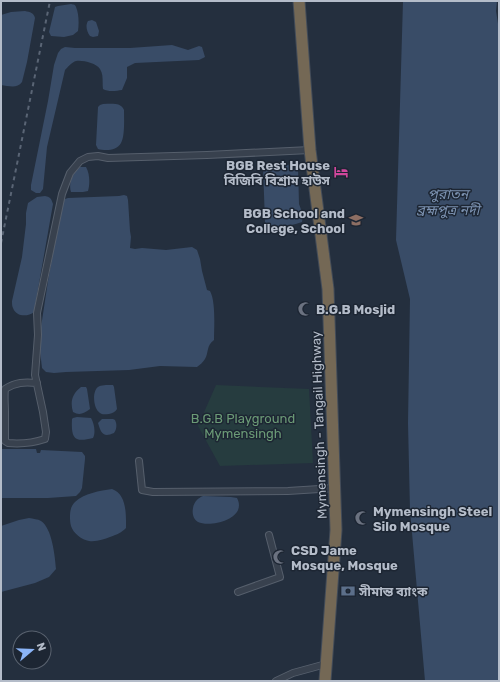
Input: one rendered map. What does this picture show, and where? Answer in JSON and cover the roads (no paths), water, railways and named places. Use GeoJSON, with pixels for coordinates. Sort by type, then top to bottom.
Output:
{"type":"FeatureCollection","features":[{"type":"Feature","properties":{"kind":"highway","name":"Mymensingh - Tangail Highway"},"geometry":{"type":"LineString","coordinates":[[299,1],[310,150],[328,289],[336,530],[325,681]]}},
{"type":"Feature","properties":{"kind":"street"},"geometry":{"type":"LineString","coordinates":[[37,383],[21,382],[6,389],[4,397],[5,442],[28,443],[45,439],[46,432],[43,412],[37,383],[35,375],[38,335],[37,313],[62,194],[70,173],[80,161],[88,157],[98,156],[108,158],[310,150]]}},
{"type":"Feature","properties":{"kind":"street"},"geometry":{"type":"LineString","coordinates":[[139,461],[142,490],[153,492],[288,491],[335,488]]}},
{"type":"Feature","properties":{"kind":"street"},"geometry":{"type":"LineString","coordinates":[[238,592],[280,577],[269,535]]}},
{"type":"Feature","properties":{"kind":"street"},"geometry":{"type":"LineString","coordinates":[[276,681],[293,673],[326,664]]}},
{"type":"Feature","properties":{"kind":"water","name":"পুরাতন ব্রহ্মপুত্র নদী"},"geometry":{"type":"Polygon","coordinates":[[[403,1],[497,1],[496,11],[499,30],[499,681],[425,681],[410,510],[408,423],[410,299],[396,240],[403,1]]]}},
{"type":"Feature","properties":{"kind":"water"},"geometry":{"type":"Polygon","coordinates":[[[71,4],[75,5],[77,10],[78,31],[73,35],[64,37],[51,36],[49,32],[55,7],[71,4]]]}},
{"type":"Feature","properties":{"kind":"water"},"geometry":{"type":"Polygon","coordinates":[[[25,11],[32,13],[35,18],[22,82],[18,86],[1,85],[1,15],[11,12],[25,11]]]}},
{"type":"Feature","properties":{"kind":"water"},"geometry":{"type":"Polygon","coordinates":[[[92,20],[96,22],[99,31],[98,36],[90,36],[87,31],[87,23],[88,21],[92,20]]]}},
{"type":"Feature","properties":{"kind":"water"},"geometry":{"type":"Polygon","coordinates":[[[172,45],[188,50],[199,46],[202,47],[205,57],[199,60],[135,63],[127,67],[127,78],[122,90],[115,91],[107,91],[103,89],[102,74],[100,69],[96,65],[89,62],[79,61],[72,63],[65,70],[47,147],[43,189],[40,193],[36,193],[31,190],[54,65],[61,49],[65,47],[130,48],[172,45]]]}},
{"type":"Feature","properties":{"kind":"water"},"geometry":{"type":"Polygon","coordinates":[[[103,104],[118,105],[123,107],[124,110],[122,140],[117,148],[111,150],[98,149],[96,145],[98,107],[103,104]]]}},
{"type":"Feature","properties":{"kind":"water"},"geometry":{"type":"Polygon","coordinates":[[[265,163],[284,166],[295,163],[298,167],[299,204],[303,215],[302,222],[294,225],[271,226],[267,225],[265,222],[263,167],[265,163]]]}},
{"type":"Feature","properties":{"kind":"water"},"geometry":{"type":"Polygon","coordinates":[[[80,167],[86,167],[88,173],[88,191],[71,192],[70,185],[72,178],[80,167]]]}},
{"type":"Feature","properties":{"kind":"water"},"geometry":{"type":"Polygon","coordinates":[[[45,196],[50,198],[53,204],[34,312],[29,315],[19,315],[12,306],[12,301],[22,257],[28,203],[37,197],[45,196]]]}},
{"type":"Feature","properties":{"kind":"water"},"geometry":{"type":"Polygon","coordinates":[[[127,196],[128,200],[131,237],[130,248],[166,250],[192,247],[197,250],[207,290],[210,291],[212,296],[214,340],[211,342],[205,359],[197,367],[160,366],[129,370],[46,372],[42,368],[40,351],[41,327],[62,202],[68,198],[127,196]]]}},
{"type":"Feature","properties":{"kind":"water"},"geometry":{"type":"Polygon","coordinates":[[[113,385],[117,409],[115,412],[109,414],[102,414],[96,408],[94,400],[96,389],[99,386],[113,385]]]}},
{"type":"Feature","properties":{"kind":"water"},"geometry":{"type":"Polygon","coordinates":[[[81,387],[86,387],[87,389],[90,409],[84,413],[78,414],[73,412],[72,402],[74,395],[81,387]]]}},
{"type":"Feature","properties":{"kind":"water"},"geometry":{"type":"Polygon","coordinates":[[[77,417],[91,418],[94,428],[93,438],[82,440],[75,438],[72,431],[72,419],[77,417]]]}},
{"type":"Feature","properties":{"kind":"water"},"geometry":{"type":"Polygon","coordinates":[[[102,419],[115,420],[116,430],[114,433],[105,435],[101,432],[98,423],[102,419]]]}},
{"type":"Feature","properties":{"kind":"water"},"geometry":{"type":"Polygon","coordinates":[[[1,449],[36,449],[37,453],[40,453],[41,450],[82,452],[85,459],[82,488],[80,492],[76,496],[48,498],[1,498],[1,449]]]}},
{"type":"Feature","properties":{"kind":"water"},"geometry":{"type":"Polygon","coordinates":[[[112,489],[121,495],[123,500],[126,511],[126,528],[117,534],[98,541],[89,541],[81,538],[72,529],[71,525],[70,512],[73,505],[87,494],[112,489]]]}},
{"type":"Feature","properties":{"kind":"water"},"geometry":{"type":"Polygon","coordinates":[[[203,496],[237,498],[239,505],[237,511],[233,516],[219,523],[204,524],[198,522],[193,516],[193,508],[196,500],[203,496]]]}},
{"type":"Feature","properties":{"kind":"water"},"geometry":{"type":"Polygon","coordinates":[[[29,518],[41,521],[48,530],[55,557],[56,569],[49,577],[35,583],[1,592],[1,526],[29,518]]]}},
{"type":"Feature","properties":{"kind":"railway"},"geometry":{"type":"LineString","coordinates":[[1,243],[50,1]]}},
{"type":"Feature","properties":{"kind":"place","name":"BGB Rest House বিজিবি বিশ্রাম হাউস"},"geometry":{"type":"Point","coordinates":[341,172]}},
{"type":"Feature","properties":{"kind":"place","name":"BGB School and College, School"},"geometry":{"type":"Point","coordinates":[356,220]}},
{"type":"Feature","properties":{"kind":"place","name":"B.G.B Mosjid"},"geometry":{"type":"Point","coordinates":[305,309]}},
{"type":"Feature","properties":{"kind":"place","name":"Mymensingh Steel Silo Mosque"},"geometry":{"type":"Point","coordinates":[362,518]}},
{"type":"Feature","properties":{"kind":"place","name":"CSD Jame Mosque, Mosque"},"geometry":{"type":"Point","coordinates":[280,557]}},
{"type":"Feature","properties":{"kind":"place","name":"সীমান্ত ব্যাংক"},"geometry":{"type":"Point","coordinates":[348,591]}},
{"type":"Feature","properties":{"kind":"park label","name":"B.G.B Playground Mymensingh"},"geometry":{"type":"Point","coordinates":[243,426]}}]}
